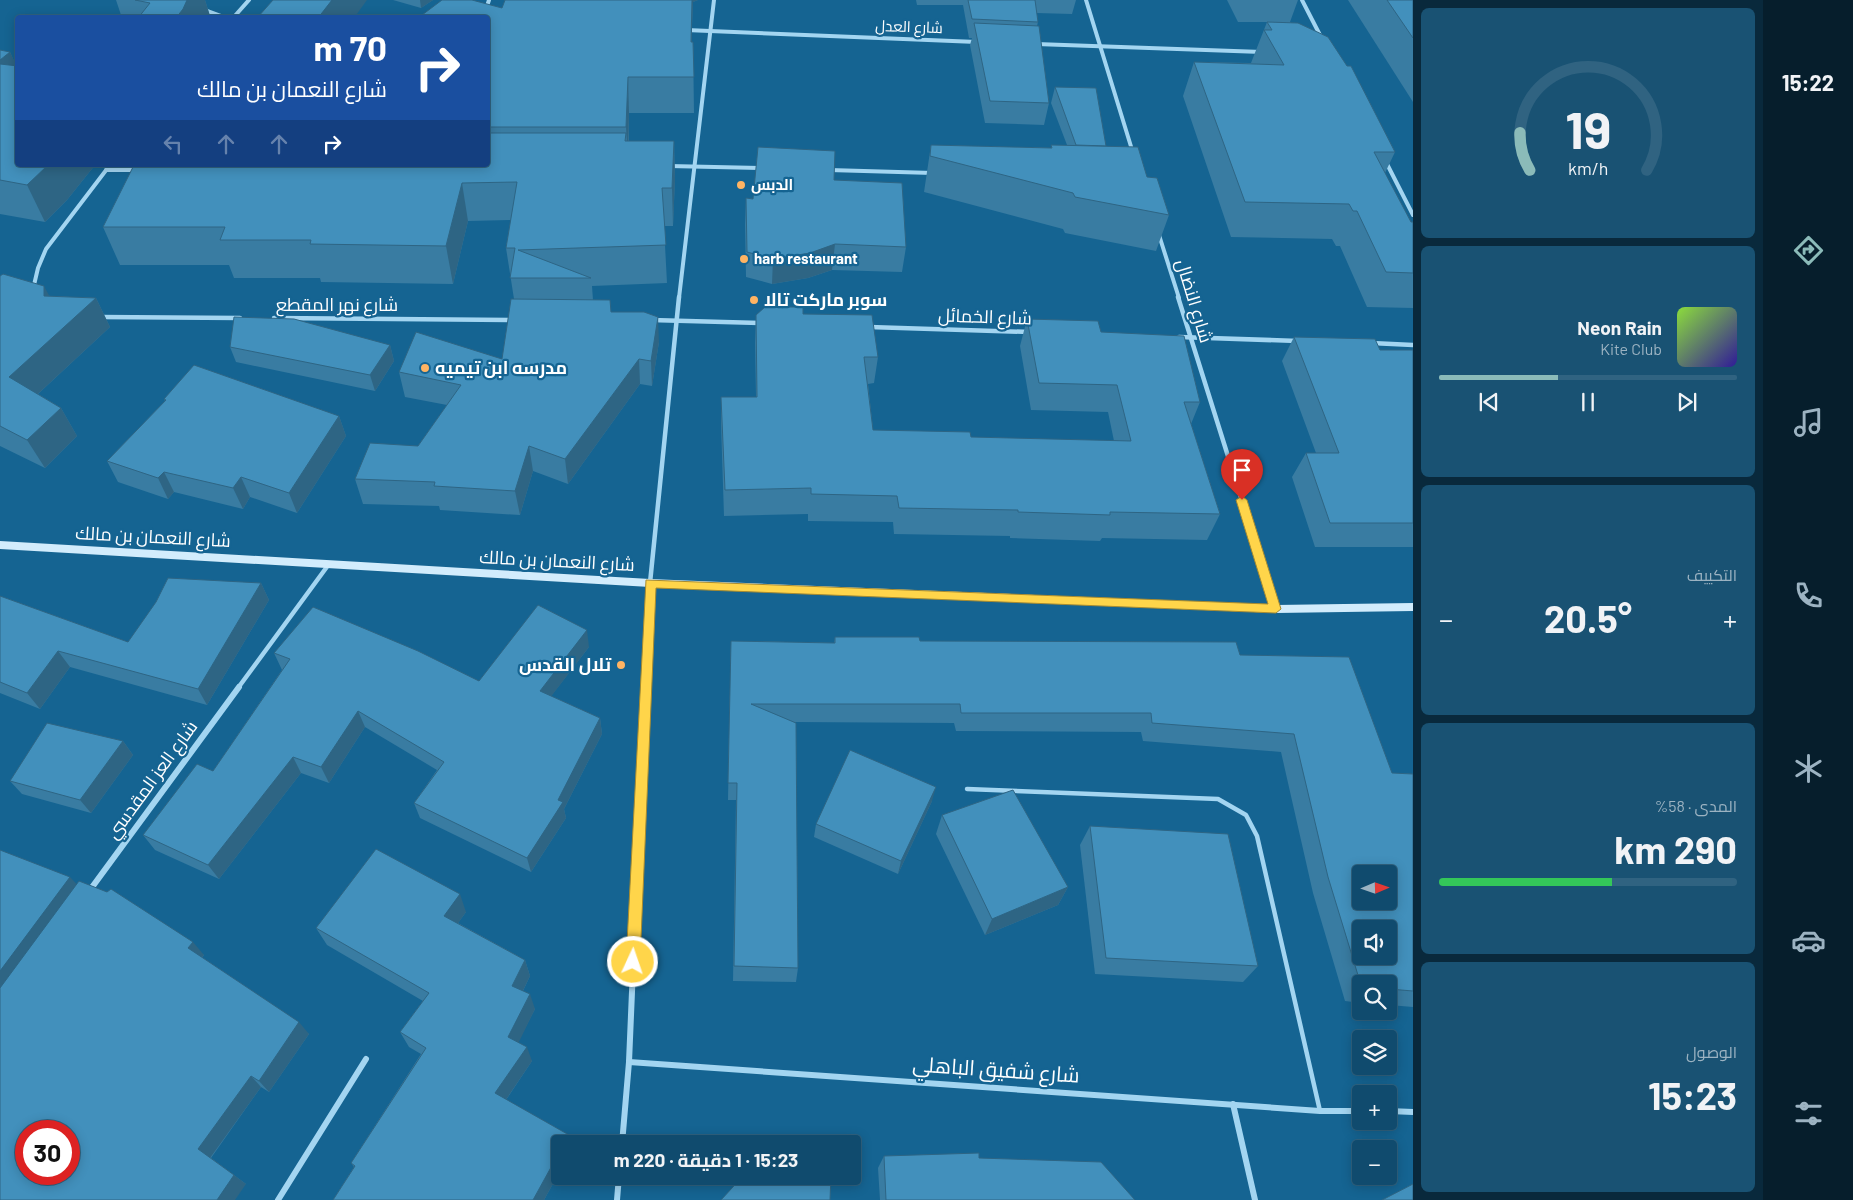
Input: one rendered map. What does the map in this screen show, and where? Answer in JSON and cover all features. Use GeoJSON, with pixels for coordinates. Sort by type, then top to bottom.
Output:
{"type":"FeatureCollection","features":[{"type":"Feature","properties":{"kind":"street"},"geometry":{"type":"LineString","coordinates":[[194,0],[207,11],[218,15]]}},
{"type":"Feature","properties":{"kind":"street"},"geometry":{"type":"LineString","coordinates":[[236,15],[249,0]]}},
{"type":"Feature","properties":{"kind":"street"},"geometry":{"type":"LineString","coordinates":[[484,15],[489,0]]}},
{"type":"Feature","properties":{"kind":"street"},"geometry":{"type":"LineString","coordinates":[[623,1135],[629,1062],[650,583],[676,321],[714,0]]}},
{"type":"Feature","properties":{"kind":"street"},"geometry":{"type":"LineString","coordinates":[[1086,0],[1135,160]]}},
{"type":"Feature","properties":{"kind":"street"},"geometry":{"type":"LineString","coordinates":[[1302,0],[1326,46]]}},
{"type":"Feature","properties":{"kind":"street","name":"شارع العدل"},"geometry":{"type":"LineString","coordinates":[[682,30],[980,42]]}},
{"type":"Feature","properties":{"kind":"street"},"geometry":{"type":"LineString","coordinates":[[1030,44],[1263,52]]}},
{"type":"Feature","properties":{"kind":"street"},"geometry":{"type":"LineString","coordinates":[[1382,155],[1413,215]]}},
{"type":"Feature","properties":{"kind":"street"},"geometry":{"type":"LineString","coordinates":[[664,166],[764,168]]}},
{"type":"Feature","properties":{"kind":"street"},"geometry":{"type":"LineString","coordinates":[[27,290],[34,285],[46,249],[108,167]]}},
{"type":"Feature","properties":{"kind":"street"},"geometry":{"type":"LineString","coordinates":[[106,170],[146,170]]}},
{"type":"Feature","properties":{"kind":"street"},"geometry":{"type":"LineString","coordinates":[[823,170],[942,173]]}},
{"type":"Feature","properties":{"kind":"street","name":"شارع النضال"},"geometry":{"type":"LineString","coordinates":[[1156,226],[1276,609]]}},
{"type":"Feature","properties":{"kind":"street"},"geometry":{"type":"LineString","coordinates":[[34,285],[38,291]]}},
{"type":"Feature","properties":{"kind":"street"},"geometry":{"type":"LineString","coordinates":[[91,316],[248,318]]}},
{"type":"Feature","properties":{"kind":"street","name":"شارع نهر المقطع"},"geometry":{"type":"LineString","coordinates":[[268,318],[517,320]]}},
{"type":"Feature","properties":{"kind":"street"},"geometry":{"type":"LineString","coordinates":[[647,320],[766,324]]}},
{"type":"Feature","properties":{"kind":"street","name":"شارع الخمائل"},"geometry":{"type":"LineString","coordinates":[[864,327],[1032,332]]}},
{"type":"Feature","properties":{"kind":"street"},"geometry":{"type":"LineString","coordinates":[[1171,337],[1307,341]]}},
{"type":"Feature","properties":{"kind":"street"},"geometry":{"type":"LineString","coordinates":[[1365,343],[1413,345]]}},
{"type":"Feature","properties":{"kind":"street","name":"شارع النعمان بن مالك"},"geometry":{"type":"LineString","coordinates":[[0,545],[650,583],[1276,609],[1413,607]]}},
{"type":"Feature","properties":{"kind":"street","name":"شارع العز المقدسي"},"geometry":{"type":"LineString","coordinates":[[88,893],[329,564]]}},
{"type":"Feature","properties":{"kind":"street"},"geometry":{"type":"LineString","coordinates":[[278,1200],[366,1059]]}},
{"type":"Feature","properties":{"kind":"street","name":"شارع شفيق الباهلي"},"geometry":{"type":"LineString","coordinates":[[629,1062],[1320,1111],[1352,1111]]}},
{"type":"Feature","properties":{"kind":"street"},"geometry":{"type":"LineString","coordinates":[[1233,1104],[1255,1200]]}},
{"type":"Feature","properties":{"kind":"street"},"geometry":{"type":"LineString","coordinates":[[1397,1111],[1413,1112]]}},
{"type":"Feature","properties":{"kind":"street"},"geometry":{"type":"LineString","coordinates":[[618,1200],[619,1185]]}},
{"type":"Feature","properties":{"kind":"lane"},"geometry":{"type":"LineString","coordinates":[[967,789],[1218,799],[1246,815],[1257,836],[1320,1111]]}},
{"type":"Feature","properties":{"kind":"building"},"geometry":{"type":"Polygon","coordinates":[[[135,0],[187,0],[178,15],[140,15],[150,3],[135,0]]]}},
{"type":"Feature","properties":{"kind":"building"},"geometry":{"type":"Polygon","coordinates":[[[273,0],[332,0],[320,15],[260,15],[273,0]]]}},
{"type":"Feature","properties":{"kind":"building"},"geometry":{"type":"Polygon","coordinates":[[[442,0],[472,0],[502,8],[505,0],[692,0],[691,42],[693,42],[694,77],[628,77],[626,127],[490,127],[490,15],[422,15],[442,0]]]}},
{"type":"Feature","properties":{"kind":"building"},"geometry":{"type":"Polygon","coordinates":[[[968,0],[1035,0],[1038,22],[972,19],[968,0]]]}},
{"type":"Feature","properties":{"kind":"building"},"geometry":{"type":"Polygon","coordinates":[[[1387,0],[1413,0],[1413,38],[1387,0]]]}},
{"type":"Feature","properties":{"kind":"building"},"geometry":{"type":"Polygon","coordinates":[[[1267,22],[1298,23],[1328,37],[1347,66],[1351,66],[1395,152],[1374,152],[1411,222],[1413,222],[1413,273],[1386,272],[1357,211],[1353,211],[1349,204],[1245,202],[1194,62],[1284,65],[1264,30],[1272,30],[1267,22]]]}},
{"type":"Feature","properties":{"kind":"building"},"geometry":{"type":"Polygon","coordinates":[[[974,23],[1039,26],[1049,103],[990,101],[974,23]]]}},
{"type":"Feature","properties":{"kind":"building"},"geometry":{"type":"Polygon","coordinates":[[[0,50],[10,52],[0,60],[0,50]]]}},
{"type":"Feature","properties":{"kind":"building"},"geometry":{"type":"Polygon","coordinates":[[[0,64],[15,66],[15,167],[46,167],[27,185],[0,180],[0,64]]]}},
{"type":"Feature","properties":{"kind":"building"},"geometry":{"type":"Polygon","coordinates":[[[1055,87],[1096,88],[1106,146],[1076,145],[1055,87]]]}},
{"type":"Feature","properties":{"kind":"building"},"geometry":{"type":"Polygon","coordinates":[[[490,133],[626,133],[625,141],[674,141],[672,188],[662,188],[666,245],[518,250],[591,278],[510,278],[515,248],[506,248],[517,182],[462,183],[446,246],[310,244],[311,240],[220,240],[225,227],[103,227],[133,167],[490,167],[490,133]]]}},
{"type":"Feature","properties":{"kind":"building"},"geometry":{"type":"Polygon","coordinates":[[[931,145],[1052,148],[1051,145],[1138,147],[1147,177],[1157,178],[1169,215],[1075,197],[1073,193],[930,156],[931,145]]]}},
{"type":"Feature","properties":{"kind":"building"},"geometry":{"type":"Polygon","coordinates":[[[758,147],[835,151],[834,180],[902,183],[906,247],[835,244],[810,253],[773,259],[747,252],[746,198],[753,199],[758,147]]]}},
{"type":"Feature","properties":{"kind":"building"},"geometry":{"type":"Polygon","coordinates":[[[3,274],[44,286],[44,296],[96,298],[9,377],[61,408],[27,440],[0,426],[0,276],[3,274]]]}},
{"type":"Feature","properties":{"kind":"building"},"geometry":{"type":"Polygon","coordinates":[[[511,299],[610,300],[611,312],[644,312],[658,317],[651,361],[639,359],[565,459],[529,446],[515,491],[434,486],[435,482],[355,479],[370,443],[418,446],[461,385],[399,372],[416,332],[502,359],[511,299]]]}},
{"type":"Feature","properties":{"kind":"building"},"geometry":{"type":"Polygon","coordinates":[[[765,307],[803,307],[803,314],[872,315],[878,357],[864,357],[873,430],[970,432],[971,437],[1131,441],[1117,385],[1039,383],[1027,319],[1098,321],[1101,332],[1184,336],[1200,402],[1184,402],[1220,514],[1110,512],[1110,515],[1018,512],[1018,510],[899,508],[897,496],[811,494],[811,488],[725,490],[721,397],[757,397],[756,315],[765,307]]]}},
{"type":"Feature","properties":{"kind":"building"},"geometry":{"type":"Polygon","coordinates":[[[234,317],[294,319],[390,345],[370,375],[230,347],[234,317]]]}},
{"type":"Feature","properties":{"kind":"building"},"geometry":{"type":"Polygon","coordinates":[[[1294,337],[1375,339],[1380,350],[1413,350],[1413,523],[1330,523],[1306,453],[1339,453],[1294,337]]]}},
{"type":"Feature","properties":{"kind":"building"},"geometry":{"type":"Polygon","coordinates":[[[194,365],[339,416],[289,493],[241,477],[233,488],[164,472],[158,478],[107,461],[166,400],[164,399],[194,365]]]}},
{"type":"Feature","properties":{"kind":"building"},"geometry":{"type":"Polygon","coordinates":[[[168,578],[261,583],[198,689],[58,651],[27,693],[0,682],[0,596],[128,642],[156,602],[168,578]]]}},
{"type":"Feature","properties":{"kind":"building"},"geometry":{"type":"Polygon","coordinates":[[[538,605],[587,630],[540,691],[600,718],[558,800],[563,802],[527,858],[414,803],[444,762],[358,711],[321,767],[293,757],[208,865],[143,835],[197,764],[213,771],[290,659],[274,653],[313,607],[418,651],[479,681],[538,605]]]}},
{"type":"Feature","properties":{"kind":"building"},"geometry":{"type":"Polygon","coordinates":[[[835,637],[919,637],[920,641],[1236,642],[1240,655],[1349,657],[1392,773],[1413,774],[1413,991],[1397,990],[1397,975],[1358,975],[1355,965],[1397,965],[1397,920],[1352,920],[1352,956],[1328,877],[1294,734],[1152,723],[1151,713],[961,713],[960,704],[751,704],[796,723],[798,968],[734,966],[737,783],[728,783],[731,641],[835,643],[835,637]]]}},
{"type":"Feature","properties":{"kind":"building"},"geometry":{"type":"Polygon","coordinates":[[[47,723],[123,741],[80,800],[10,781],[47,723]]]}},
{"type":"Feature","properties":{"kind":"building"},"geometry":{"type":"Polygon","coordinates":[[[850,750],[936,787],[901,861],[816,824],[850,750]]]}},
{"type":"Feature","properties":{"kind":"building"},"geometry":{"type":"Polygon","coordinates":[[[1013,790],[1068,887],[992,919],[942,815],[1013,790]]]}},
{"type":"Feature","properties":{"kind":"building"},"geometry":{"type":"Polygon","coordinates":[[[1090,826],[1228,834],[1258,966],[1106,958],[1090,826]]]}},
{"type":"Feature","properties":{"kind":"building"},"geometry":{"type":"Polygon","coordinates":[[[376,849],[460,894],[444,916],[525,960],[512,986],[530,994],[508,1037],[527,1047],[495,1093],[569,1135],[551,1135],[551,1167],[533,1200],[333,1200],[355,1166],[351,1163],[426,1048],[400,1032],[429,993],[316,928],[376,849]]]}},
{"type":"Feature","properties":{"kind":"building"},"geometry":{"type":"Polygon","coordinates":[[[0,850],[70,877],[0,971],[0,850]]]}},
{"type":"Feature","properties":{"kind":"building"},"geometry":{"type":"Polygon","coordinates":[[[79,881],[107,892],[111,889],[193,942],[188,948],[299,1022],[259,1081],[251,1076],[198,1149],[234,1175],[217,1200],[0,1200],[0,988],[79,881]]]}},
{"type":"Feature","properties":{"kind":"building"},"geometry":{"type":"Polygon","coordinates":[[[979,1153],[979,1158],[1101,1162],[1135,1200],[886,1200],[884,1156],[979,1153]]]}},
{"type":"Feature","properties":{"kind":"building"},"geometry":{"type":"Polygon","coordinates":[[[1413,1184],[1413,1200],[1382,1200],[1413,1184]]]}},
{"type":"Feature","properties":{"kind":"building"},"geometry":{"type":"Polygon","coordinates":[[[735,1185],[831,1185],[830,1200],[721,1200],[735,1185]]]}},
{"type":"Feature","properties":{"kind":"place","name":"الدبس"},"geometry":{"type":"Point","coordinates":[741,185]}},
{"type":"Feature","properties":{"kind":"place","name":"harb restaurant"},"geometry":{"type":"Point","coordinates":[744,259]}},
{"type":"Feature","properties":{"kind":"place","name":"سوبر ماركت تالا"},"geometry":{"type":"Point","coordinates":[754,300]}},
{"type":"Feature","properties":{"kind":"place","name":"مدرسه ابن تيميه"},"geometry":{"type":"Point","coordinates":[425,368]}},
{"type":"Feature","properties":{"kind":"place","name":"تلال القدس"},"geometry":{"type":"Point","coordinates":[621,665]}},
{"type":"Feature","properties":{"kind":"route"},"geometry":{"type":"LineString","coordinates":[[633,962],[650,583],[1276,609],[1242,500]]}}]}
